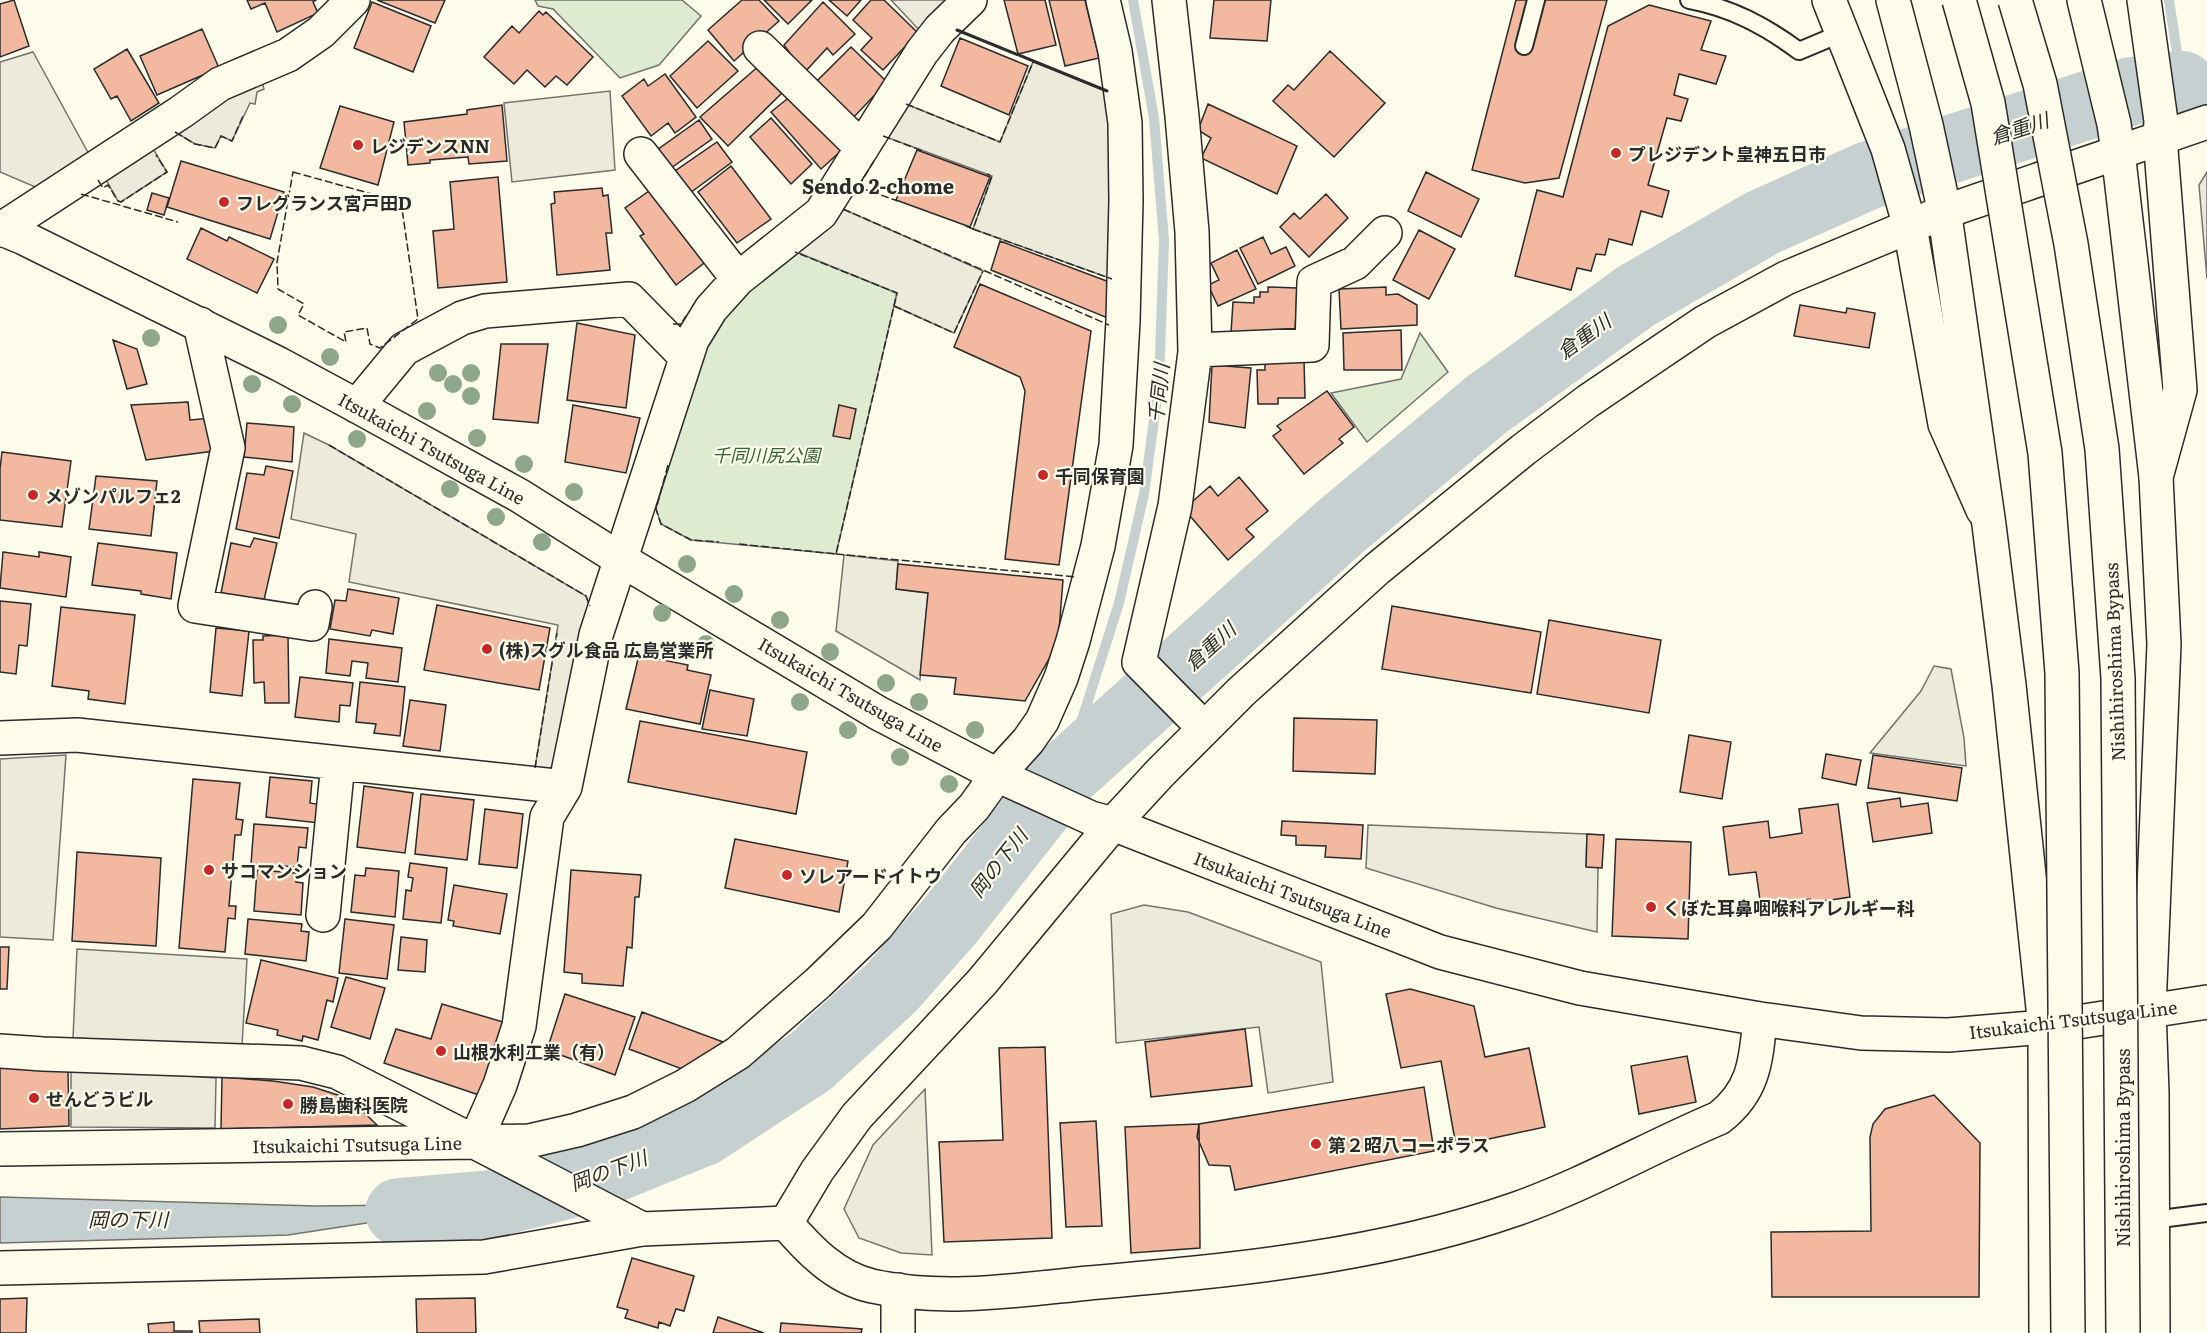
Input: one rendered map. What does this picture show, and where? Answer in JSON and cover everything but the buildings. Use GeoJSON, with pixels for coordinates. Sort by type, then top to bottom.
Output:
{"type":"FeatureCollection","features":[{"type":"Feature","properties":{"kind":"main road"},"geometry":{"type":"LineString","coordinates":[[1,229],[181,112],[220,84],[288,55],[321,32],[353,0]]}},
{"type":"Feature","properties":{"kind":"main road"},"geometry":{"type":"LineString","coordinates":[[475,1142],[500,1085],[519,1026],[547,817],[565,787],[596,635],[692,340],[711,309],[738,279],[821,213],[922,52],[940,29],[970,0]]}},
{"type":"Feature","properties":{"kind":"main road"},"geometry":{"type":"LineString","coordinates":[[0,1051],[302,1063],[337,1072],[475,1142],[529,1141],[577,1130],[633,1112],[685,1086],[738,1053],[818,983],[877,926],[951,831],[1004,779],[1042,721],[1073,641],[1098,546],[1116,445],[1126,225],[1125,123],[1115,51],[1103,0]]}},
{"type":"Feature","properties":{"kind":"main road"},"geometry":{"type":"LineString","coordinates":[[1169,0],[1192,232],[1195,350],[1175,506],[1139,662],[1197,721]]}},
{"type":"Feature","properties":{"kind":"main road"},"geometry":{"type":"LineString","coordinates":[[1829,0],[1888,149],[1908,222],[1945,423],[1989,525]]}},
{"type":"Feature","properties":{"kind":"main road"},"geometry":{"type":"LineString","coordinates":[[1893,0],[1926,125],[1944,211],[1989,525],[2045,1027],[2046,1333]]}},
{"type":"Feature","properties":{"kind":"main road"},"geometry":{"type":"LineString","coordinates":[[1959,0],[1988,103],[2045,453],[2062,673],[2068,1333]]}},
{"type":"Feature","properties":{"kind":"main road","name":"Nishihiroshima Bypass"},"geometry":{"type":"LineString","coordinates":[[2015,0],[2040,84],[2071,244],[2102,449],[2118,678],[2123,1333]]}},
{"type":"Feature","properties":{"kind":"main road","name":"Nishihiroshima Bypass"},"geometry":{"type":"LineString","coordinates":[[2084,0],[2116,138],[2156,477],[2164,644],[2149,1009],[2152,1093],[2153,1333]]}},
{"type":"Feature","properties":{"kind":"main road"},"geometry":{"type":"LineString","coordinates":[[2144,0],[2161,129],[2180,390],[2156,477]]}},
{"type":"Feature","properties":{"kind":"main road"},"geometry":{"type":"LineString","coordinates":[[760,48],[862,148]]}},
{"type":"Feature","properties":{"kind":"main road"},"geometry":{"type":"LineString","coordinates":[[786,1224],[817,1171],[857,1116],[982,982],[1102,821],[1197,721],[1377,568],[1523,450],[1588,401],[1705,322],[1786,278],[1908,222],[1944,211],[2116,138],[2207,122]]}},
{"type":"Feature","properties":{"kind":"main road"},"geometry":{"type":"LineString","coordinates":[[641,154],[738,279]]}},
{"type":"Feature","properties":{"kind":"main road","name":"Itsukaichi Tsutsuga Line"},"geometry":{"type":"LineString","coordinates":[[1,229],[200,324],[357,406],[520,496],[620,559],[878,713],[1004,779],[1102,821],[1440,952],[1580,988],[1760,1019],[1861,1033],[1948,1035],[2045,1027],[2149,1009],[2207,1002]]}},
{"type":"Feature","properties":{"kind":"main road"},"geometry":{"type":"LineString","coordinates":[[1195,350],[1312,345],[1314,282],[1355,263],[1385,233]]}},
{"type":"Feature","properties":{"kind":"main road"},"geometry":{"type":"LineString","coordinates":[[357,406],[404,349],[462,318],[485,311],[629,299],[686,357]]}},
{"type":"Feature","properties":{"kind":"main road"},"geometry":{"type":"LineString","coordinates":[[200,324],[228,448],[195,606],[312,624],[315,607]]}},
{"type":"Feature","properties":{"kind":"main road"},"geometry":{"type":"LineString","coordinates":[[0,738],[76,735],[565,787]]}},
{"type":"Feature","properties":{"kind":"main road"},"geometry":{"type":"LineString","coordinates":[[323,915],[338,763]]}},
{"type":"Feature","properties":{"kind":"main road"},"geometry":{"type":"LineString","coordinates":[[0,1268],[484,1257],[629,1223],[786,1224],[806,1247],[842,1275],[871,1286],[933,1293],[1037,1288],[1340,1255],[1398,1243],[1516,1209],[1587,1182],[1719,1118],[1742,1096],[1750,1077],[1757,1047],[1760,1019]]}},
{"type":"Feature","properties":{"kind":"main road","name":"Itsukaichi Tsutsuga Line"},"geometry":{"type":"LineString","coordinates":[[0,1149],[475,1142],[629,1223]]}},
{"type":"Feature","properties":{"kind":"main road"},"geometry":{"type":"LineString","coordinates":[[898,1290],[898,1333]]}},
{"type":"Feature","properties":{"kind":"lane"},"geometry":{"type":"LineString","coordinates":[[1524,46],[1536,0]]}},
{"type":"Feature","properties":{"kind":"lane"},"geometry":{"type":"LineString","coordinates":[[1689,0],[1713,5],[1770,29],[1799,51],[1842,33]]}},
{"type":"Feature","properties":{"kind":"lane"},"geometry":{"type":"LineString","coordinates":[[2153,1220],[2207,1213]]}},
{"type":"Feature","properties":{"kind":"green space"},"geometry":{"type":"Polygon","coordinates":[[[535,0],[682,0],[701,16],[659,65],[620,78],[553,9],[538,6],[535,0]]]}},
{"type":"Feature","properties":{"kind":"green space","name":"千同川尻公園"},"geometry":{"type":"Polygon","coordinates":[[[794,251],[897,293],[836,554],[691,540],[661,524],[656,509],[687,396],[700,359],[718,321],[762,277],[794,251]]]}},
{"type":"Feature","properties":{"kind":"green space"},"geometry":{"type":"Polygon","coordinates":[[[1420,333],[1448,372],[1367,442],[1331,393],[1401,379],[1420,333]]]}},
{"type":"Feature","properties":{"kind":"shaded area"},"geometry":{"type":"Polygon","coordinates":[[[891,0],[955,0],[922,33],[891,0]]]}},
{"type":"Feature","properties":{"kind":"shaded area"},"geometry":{"type":"Polygon","coordinates":[[[33,52],[91,158],[40,189],[0,172],[0,62],[33,52]]]}},
{"type":"Feature","properties":{"kind":"shaded area"},"geometry":{"type":"Polygon","coordinates":[[[1033,62],[1108,91],[1113,138],[1112,279],[973,229],[992,176],[883,136],[906,104],[1000,142],[1033,62]]]}},
{"type":"Feature","properties":{"kind":"shaded area"},"geometry":{"type":"Polygon","coordinates":[[[261,79],[264,89],[257,92],[255,104],[250,103],[232,141],[221,136],[215,148],[195,144],[175,132],[207,109],[261,79]]]}},
{"type":"Feature","properties":{"kind":"shaded area"},"geometry":{"type":"Polygon","coordinates":[[[610,91],[615,170],[512,182],[504,103],[610,91]]]}},
{"type":"Feature","properties":{"kind":"shaded area"},"geometry":{"type":"Polygon","coordinates":[[[152,147],[167,172],[121,202],[118,201],[104,176],[152,147]]]}},
{"type":"Feature","properties":{"kind":"shaded area"},"geometry":{"type":"Polygon","coordinates":[[[2207,172],[2207,279],[2199,185],[2207,172]]]}},
{"type":"Feature","properties":{"kind":"shaded area"},"geometry":{"type":"Polygon","coordinates":[[[843,209],[983,271],[954,333],[894,306],[897,293],[794,251],[843,209]]]}},
{"type":"Feature","properties":{"kind":"shaded area"},"geometry":{"type":"Polygon","coordinates":[[[304,433],[329,445],[586,596],[592,613],[556,770],[535,768],[558,625],[349,582],[356,534],[291,519],[304,433]]]}},
{"type":"Feature","properties":{"kind":"shaded area"},"geometry":{"type":"Polygon","coordinates":[[[844,555],[898,561],[896,589],[928,593],[920,680],[836,631],[844,555]]]}},
{"type":"Feature","properties":{"kind":"shaded area"},"geometry":{"type":"Polygon","coordinates":[[[1934,666],[1951,669],[1964,738],[1966,766],[1870,753],[1921,691],[1934,666]]]}},
{"type":"Feature","properties":{"kind":"shaded area"},"geometry":{"type":"Polygon","coordinates":[[[66,755],[53,940],[0,937],[0,759],[66,755]]]}},
{"type":"Feature","properties":{"kind":"shaded area"},"geometry":{"type":"Polygon","coordinates":[[[1368,825],[1587,834],[1586,866],[1598,867],[1597,932],[1496,908],[1366,868],[1368,825]]]}},
{"type":"Feature","properties":{"kind":"shaded area"},"geometry":{"type":"Polygon","coordinates":[[[1144,905],[1188,912],[1321,962],[1333,1082],[1268,1093],[1259,1027],[1116,1043],[1111,914],[1144,905]]]}},
{"type":"Feature","properties":{"kind":"shaded area"},"geometry":{"type":"Polygon","coordinates":[[[77,949],[247,959],[242,1046],[73,1038],[77,949]]]}},
{"type":"Feature","properties":{"kind":"shaded area"},"geometry":{"type":"Polygon","coordinates":[[[71,1068],[216,1078],[215,1128],[71,1127],[71,1068]]]}},
{"type":"Feature","properties":{"kind":"shaded area"},"geometry":{"type":"Polygon","coordinates":[[[925,1089],[932,1255],[901,1253],[859,1238],[844,1209],[873,1145],[925,1089]]]}},
{"type":"Feature","properties":{"kind":"water","name":"岡の下川"},"geometry":{"type":"Polygon","coordinates":[[[0,1197],[317,1206],[491,1204],[288,1235],[0,1243],[0,1197]]]}},
{"type":"Feature","properties":{"kind":"waterway","name":"千同川"},"geometry":{"type":"LineString","coordinates":[[1064,776],[1119,603],[1144,494],[1159,383],[1164,241],[1154,118],[1133,0]]}},
{"type":"Feature","properties":{"kind":"waterway"},"geometry":{"type":"LineString","coordinates":[[2169,0],[2182,85],[2207,76]]}},
{"type":"Feature","properties":{"kind":"waterway","name":"倉重川"},"geometry":{"type":"LineString","coordinates":[[399,1212],[491,1204],[582,1181],[703,1132],[810,1062],[891,988],[950,921],[1064,776],[1340,527],[1486,405],[1636,296],[1762,223],[1867,176],[2132,91],[2182,85]]}},
{"type":"Feature","properties":{"kind":"fence"},"geometry":{"type":"LineString","coordinates":[[906,104],[1000,142],[1033,62]]}},
{"type":"Feature","properties":{"kind":"fence"},"geometry":{"type":"LineString","coordinates":[[175,132],[195,144],[215,148],[221,136],[232,141],[243,116]]}},
{"type":"Feature","properties":{"kind":"fence"},"geometry":{"type":"LineString","coordinates":[[883,136],[923,151]]}},
{"type":"Feature","properties":{"kind":"fence"},"geometry":{"type":"LineString","coordinates":[[98,180],[103,188],[108,185],[121,202],[167,172],[156,155]]}},
{"type":"Feature","properties":{"kind":"fence"},"geometry":{"type":"LineString","coordinates":[[874,161],[858,187],[898,201]]}},
{"type":"Feature","properties":{"kind":"fence"},"geometry":{"type":"LineString","coordinates":[[293,172],[401,202],[418,319],[380,348],[370,344],[367,328],[344,332],[346,342],[298,315],[304,304],[278,289],[277,262],[293,172]]}},
{"type":"Feature","properties":{"kind":"fence"},"geometry":{"type":"LineString","coordinates":[[966,226],[973,229],[992,176],[987,174]]}},
{"type":"Feature","properties":{"kind":"fence"},"geometry":{"type":"LineString","coordinates":[[81,194],[178,222]]}},
{"type":"Feature","properties":{"kind":"fence"},"geometry":{"type":"LineString","coordinates":[[843,209],[1109,325]]}},
{"type":"Feature","properties":{"kind":"fence"},"geometry":{"type":"LineString","coordinates":[[973,229],[1112,279]]}},
{"type":"Feature","properties":{"kind":"fence"},"geometry":{"type":"LineString","coordinates":[[739,544],[836,554],[897,293],[795,252]]}},
{"type":"Feature","properties":{"kind":"fence"},"geometry":{"type":"LineString","coordinates":[[894,306],[954,333],[983,271]]}},
{"type":"Feature","properties":{"kind":"fence"},"geometry":{"type":"LineString","coordinates":[[673,324],[681,324],[686,316]]}},
{"type":"Feature","properties":{"kind":"fence"},"geometry":{"type":"LineString","coordinates":[[329,445],[586,596],[590,606]]}},
{"type":"Feature","properties":{"kind":"fence"},"geometry":{"type":"LineString","coordinates":[[668,465],[656,509],[661,524],[691,540],[719,542]]}},
{"type":"Feature","properties":{"kind":"fence"},"geometry":{"type":"LineString","coordinates":[[836,554],[1077,577]]}},
{"type":"Feature","properties":{"kind":"fence"},"geometry":{"type":"LineString","coordinates":[[535,768],[557,633]]}},
{"type":"Feature","properties":{"kind":"wall"},"geometry":{"type":"LineString","coordinates":[[957,30],[1107,91]]}},
{"type":"Feature","properties":{"kind":"place","name":"レジデンスNN"},"geometry":{"type":"Point","coordinates":[358,145]}},
{"type":"Feature","properties":{"kind":"place","name":"プレジデント皇神五日市"},"geometry":{"type":"Point","coordinates":[1616,153]}},
{"type":"Feature","properties":{"kind":"place","name":"フレグランス宮戸田D"},"geometry":{"type":"Point","coordinates":[224,202]}},
{"type":"Feature","properties":{"kind":"place","name":"千同保育園"},"geometry":{"type":"Point","coordinates":[1043,475]}},
{"type":"Feature","properties":{"kind":"place","name":"メゾンパルフェ2"},"geometry":{"type":"Point","coordinates":[33,495]}},
{"type":"Feature","properties":{"kind":"place","name":"(株)スグル食品 広島営業所"},"geometry":{"type":"Point","coordinates":[487,649]}},
{"type":"Feature","properties":{"kind":"place","name":"サコマンション"},"geometry":{"type":"Point","coordinates":[209,870]}},
{"type":"Feature","properties":{"kind":"place","name":"ソレアードイトウ"},"geometry":{"type":"Point","coordinates":[787,875]}},
{"type":"Feature","properties":{"kind":"place","name":"くぼた耳鼻咽喉科アレルギー科"},"geometry":{"type":"Point","coordinates":[1651,907]}},
{"type":"Feature","properties":{"kind":"place","name":"山根水利工業（有）"},"geometry":{"type":"Point","coordinates":[441,1051]}},
{"type":"Feature","properties":{"kind":"place","name":"せんどうビル"},"geometry":{"type":"Point","coordinates":[34,1098]}},
{"type":"Feature","properties":{"kind":"place","name":"勝島歯科医院"},"geometry":{"type":"Point","coordinates":[288,1104]}},
{"type":"Feature","properties":{"kind":"place","name":"第２昭八コーポラス"},"geometry":{"type":"Point","coordinates":[1316,1144]}},
{"type":"Feature","properties":{"kind":"district","name":"Sendo 2-chome"},"geometry":{"type":"Point","coordinates":[878,185]}}]}
